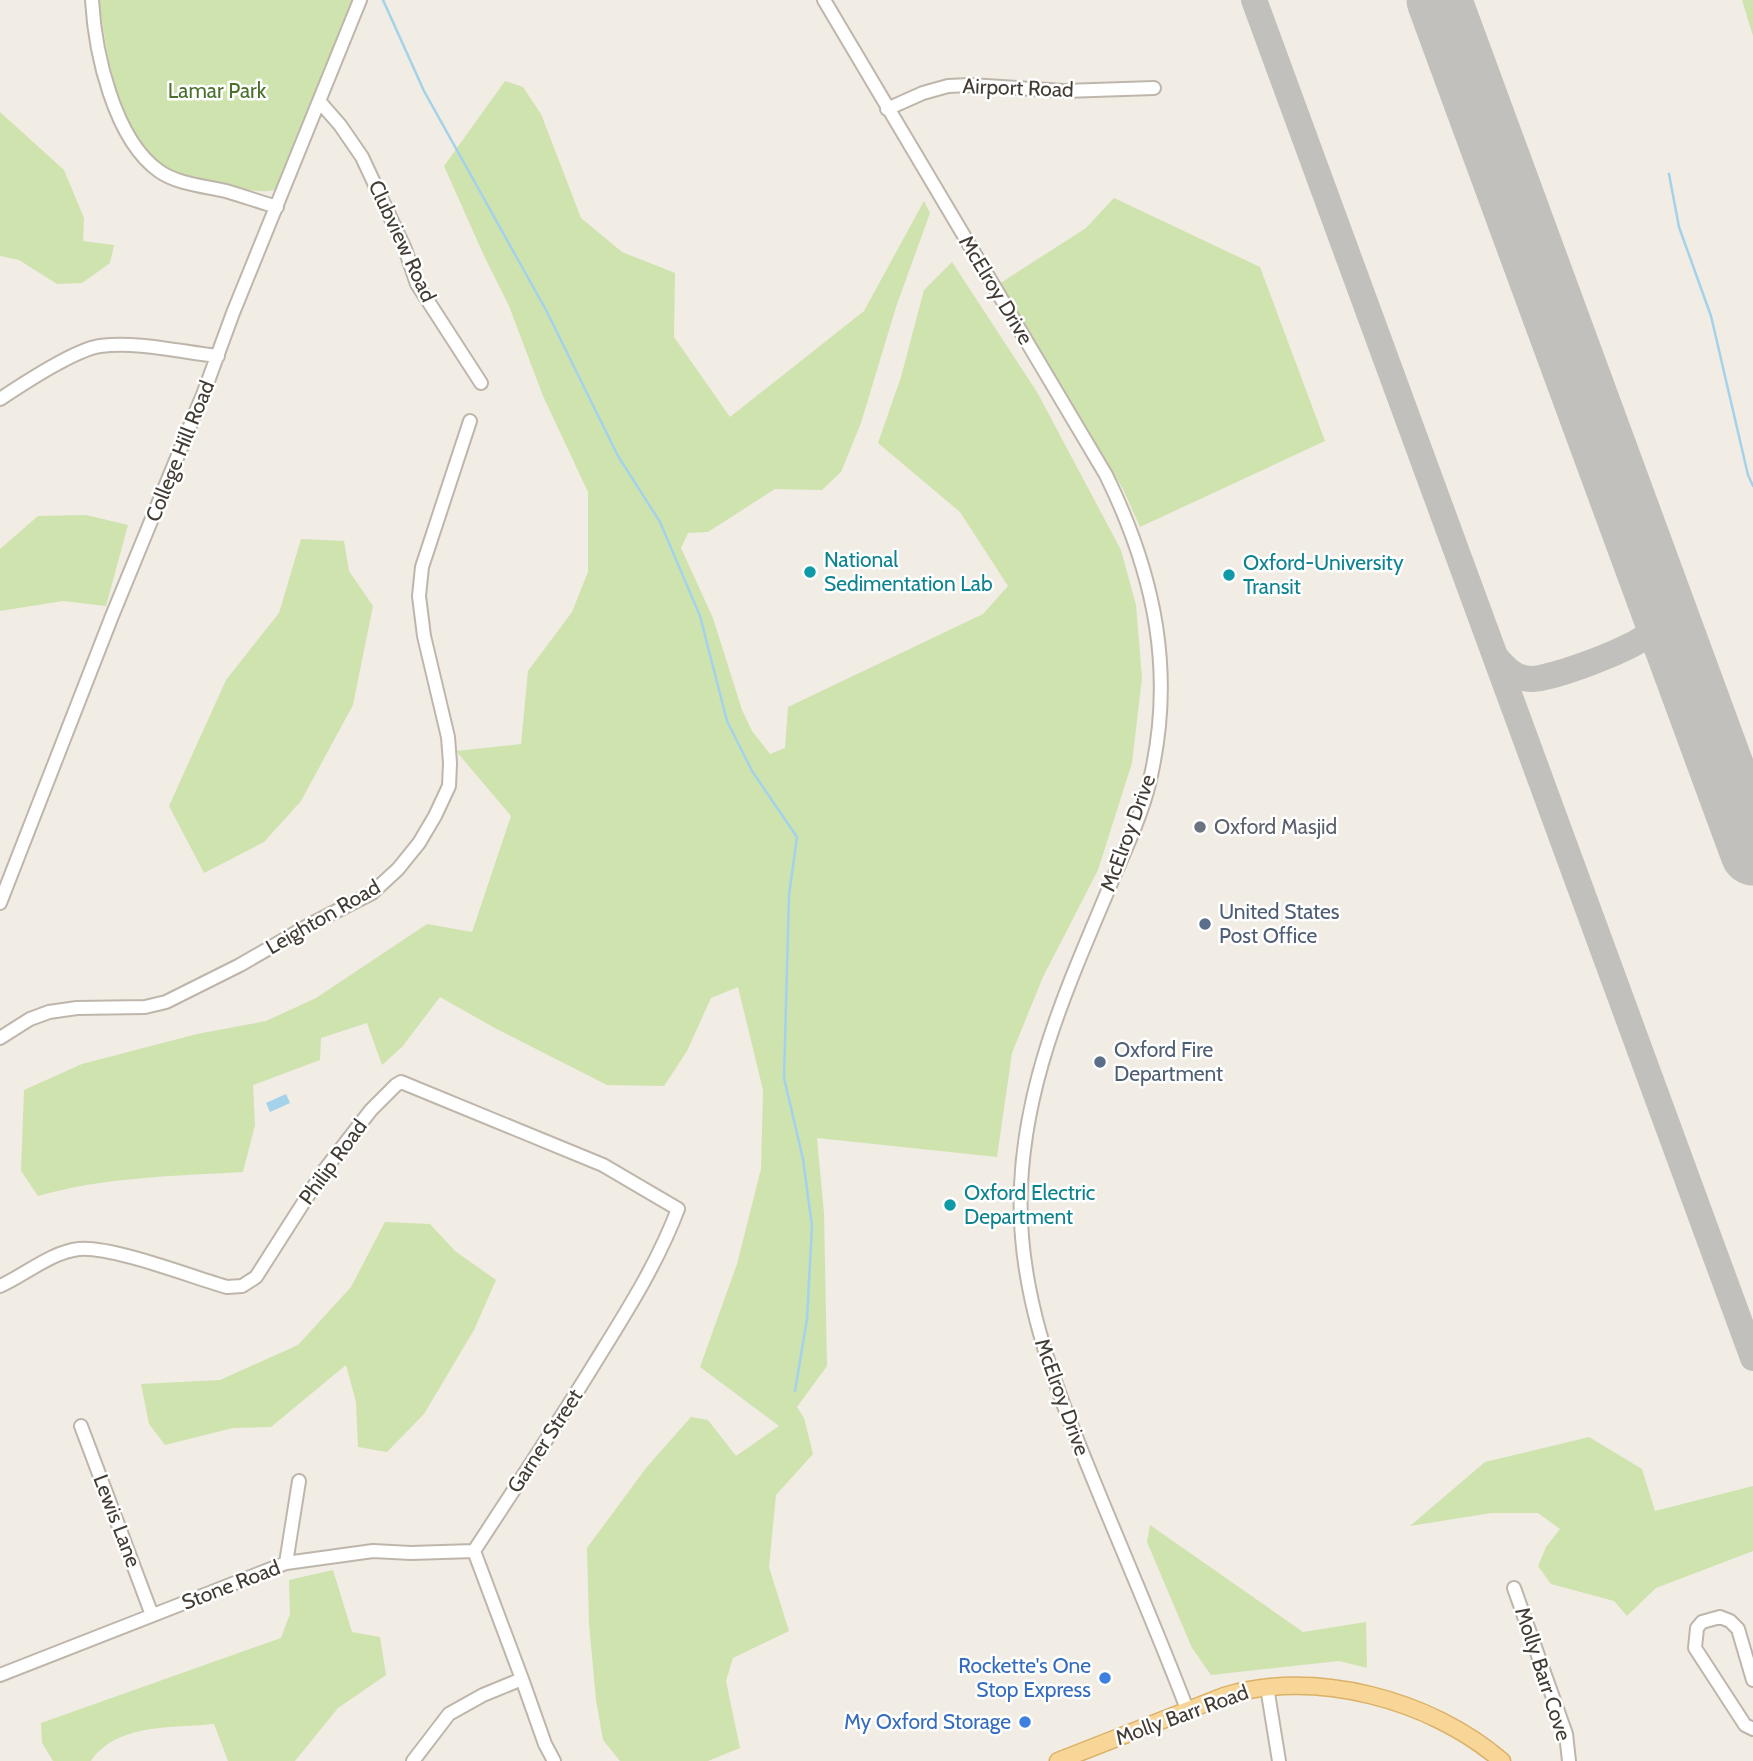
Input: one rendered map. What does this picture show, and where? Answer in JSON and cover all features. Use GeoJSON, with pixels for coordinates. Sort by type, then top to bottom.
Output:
{"type":"FeatureCollection","features":[{"type":"Feature","properties":{"kind":"main road","name":"Molly Barr Road"},"geometry":{"type":"LineString","coordinates":[[1058,1761],[1079,1757],[1187,1709],[1247,1689],[1302,1686],[1380,1697],[1418,1710],[1453,1727],[1502,1761]]}},
{"type":"Feature","properties":{"kind":"street"},"geometry":{"type":"LineString","coordinates":[[92,0],[100,56],[116,111],[143,156],[160,172],[180,180],[278,207]]}},
{"type":"Feature","properties":{"kind":"street","name":"College Hill Road"},"geometry":{"type":"LineString","coordinates":[[0,903],[112,616],[360,0]]}},
{"type":"Feature","properties":{"kind":"street","name":"McElroy Drive"},"geometry":{"type":"LineString","coordinates":[[824,0],[1106,475],[1141,557],[1153,601],[1160,654],[1160,716],[1149,785],[1132,833],[1057,1012],[1038,1070],[1026,1123],[1020,1188],[1021,1221],[1022,1252],[1034,1321],[1062,1403],[1187,1709]]}},
{"type":"Feature","properties":{"kind":"street","name":"Airport Road"},"geometry":{"type":"LineString","coordinates":[[887,108],[948,86],[970,85],[1064,92],[1154,88]]}},
{"type":"Feature","properties":{"kind":"street","name":"Clubview Road"},"geometry":{"type":"LineString","coordinates":[[319,101],[362,157],[393,222],[417,284],[481,383]]}},
{"type":"Feature","properties":{"kind":"street"},"geometry":{"type":"LineString","coordinates":[[0,398],[30,379],[97,346],[129,345],[218,356]]}},
{"type":"Feature","properties":{"kind":"street","name":"Leighton Road"},"geometry":{"type":"LineString","coordinates":[[0,1038],[30,1019],[48,1012],[77,1008],[139,1008],[166,1002],[372,893],[398,869],[419,842],[449,786],[450,762],[448,737],[424,636],[419,596],[422,567],[470,421]]}},
{"type":"Feature","properties":{"kind":"street","name":"Philip Road"},"geometry":{"type":"LineString","coordinates":[[0,1286],[52,1258],[79,1249],[114,1254],[227,1287],[242,1286],[256,1277],[301,1204],[345,1143],[371,1110],[401,1082],[603,1166],[678,1209]]}},
{"type":"Feature","properties":{"kind":"street","name":"Garner Street"},"geometry":{"type":"LineString","coordinates":[[474,1551],[556,1427],[642,1287],[678,1209]]}},
{"type":"Feature","properties":{"kind":"street","name":"Lewis Lane"},"geometry":{"type":"LineString","coordinates":[[81,1426],[152,1615]]}},
{"type":"Feature","properties":{"kind":"street"},"geometry":{"type":"LineString","coordinates":[[286,1563],[299,1481]]}},
{"type":"Feature","properties":{"kind":"street","name":"Stone Road"},"geometry":{"type":"LineString","coordinates":[[0,1675],[286,1563],[373,1551],[474,1551]]}},
{"type":"Feature","properties":{"kind":"street"},"geometry":{"type":"LineString","coordinates":[[474,1551],[545,1744],[554,1761]]}},
{"type":"Feature","properties":{"kind":"street","name":"Molly Barr Cove"},"geometry":{"type":"LineString","coordinates":[[1514,1588],[1566,1734],[1569,1761]]}},
{"type":"Feature","properties":{"kind":"street"},"geometry":{"type":"LineString","coordinates":[[1753,1680],[1738,1629],[1730,1621],[1720,1617],[1702,1622],[1697,1628],[1695,1648],[1745,1725],[1753,1729]]}},
{"type":"Feature","properties":{"kind":"street"},"geometry":{"type":"LineString","coordinates":[[413,1761],[449,1714],[483,1695],[522,1679]]}},
{"type":"Feature","properties":{"kind":"street"},"geometry":{"type":"LineString","coordinates":[[1267,1687],[1279,1761]]}},
{"type":"Feature","properties":{"kind":"green space","name":"Lamar Park"},"geometry":{"type":"Polygon","coordinates":[[[99,0],[355,0],[275,190],[246,190],[181,175],[167,170],[146,152],[134,134],[116,90],[99,0]]]}},
{"type":"Feature","properties":{"kind":"green space"},"geometry":{"type":"Polygon","coordinates":[[[1742,0],[1753,0],[1753,36],[1742,0]]]}},
{"type":"Feature","properties":{"kind":"green space"},"geometry":{"type":"Polygon","coordinates":[[[505,81],[523,87],[541,114],[581,218],[622,252],[675,273],[674,337],[730,417],[864,311],[924,201],[930,213],[896,307],[861,423],[841,472],[822,490],[775,489],[708,532],[688,533],[681,548],[713,618],[742,710],[752,731],[770,754],[785,748],[788,707],[983,614],[1008,586],[960,512],[878,443],[901,377],[924,290],[952,262],[1037,392],[1121,550],[1136,605],[1142,678],[1132,763],[1098,870],[1043,977],[1012,1053],[997,1157],[817,1138],[824,1213],[827,1366],[797,1407],[804,1418],[813,1454],[776,1495],[769,1567],[789,1631],[733,1658],[726,1681],[740,1748],[708,1761],[620,1761],[603,1740],[596,1700],[589,1624],[587,1548],[646,1468],[691,1417],[708,1420],[736,1456],[779,1426],[700,1367],[737,1264],[761,1169],[763,1090],[738,987],[711,998],[687,1051],[664,1086],[607,1085],[440,997],[402,1047],[382,1065],[367,1023],[321,1038],[320,1060],[253,1085],[255,1125],[243,1172],[114,1181],[38,1196],[21,1171],[24,1090],[82,1064],[197,1034],[266,1021],[316,998],[427,924],[472,932],[511,816],[456,751],[521,744],[528,671],[572,612],[588,572],[588,492],[543,396],[509,306],[444,166],[505,81]]]}},
{"type":"Feature","properties":{"kind":"green space"},"geometry":{"type":"Polygon","coordinates":[[[0,112],[64,170],[84,218],[83,241],[114,245],[110,263],[82,283],[57,284],[19,260],[0,256],[0,112]]]}},
{"type":"Feature","properties":{"kind":"green space"},"geometry":{"type":"Polygon","coordinates":[[[1114,198],[1260,267],[1325,441],[1140,527],[1123,489],[999,284],[1086,228],[1114,198]]]}},
{"type":"Feature","properties":{"kind":"green space"},"geometry":{"type":"Polygon","coordinates":[[[86,515],[128,525],[106,606],[63,601],[0,611],[0,549],[38,516],[86,515]]]}},
{"type":"Feature","properties":{"kind":"green space"},"geometry":{"type":"Polygon","coordinates":[[[301,539],[344,541],[349,571],[373,606],[353,705],[301,801],[264,842],[204,873],[169,806],[226,680],[279,613],[301,539]]]}},
{"type":"Feature","properties":{"kind":"green space"},"geometry":{"type":"Polygon","coordinates":[[[385,1222],[430,1224],[455,1251],[496,1280],[474,1330],[424,1414],[387,1452],[358,1447],[356,1402],[346,1365],[271,1427],[233,1428],[165,1445],[149,1424],[141,1384],[220,1380],[298,1345],[351,1287],[385,1222]]]}},
{"type":"Feature","properties":{"kind":"green space"},"geometry":{"type":"Polygon","coordinates":[[[1589,1437],[1642,1469],[1655,1511],[1753,1486],[1753,1551],[1656,1588],[1627,1616],[1614,1601],[1551,1584],[1538,1566],[1546,1547],[1560,1529],[1538,1513],[1491,1513],[1410,1526],[1485,1462],[1589,1437]]]}},
{"type":"Feature","properties":{"kind":"green space"},"geometry":{"type":"Polygon","coordinates":[[[1150,1525],[1303,1632],[1366,1622],[1367,1668],[1339,1661],[1211,1675],[1192,1648],[1147,1542],[1150,1525]]]}},
{"type":"Feature","properties":{"kind":"green space"},"geometry":{"type":"Polygon","coordinates":[[[333,1570],[352,1632],[380,1637],[386,1675],[338,1708],[295,1761],[228,1761],[214,1724],[147,1730],[115,1740],[91,1761],[53,1761],[42,1743],[41,1723],[281,1638],[290,1614],[289,1580],[333,1570]]]}},
{"type":"Feature","properties":{"kind":"water"},"geometry":{"type":"Polygon","coordinates":[[[286,1094],[290,1103],[270,1112],[266,1103],[286,1094]]]}},
{"type":"Feature","properties":{"kind":"waterway"},"geometry":{"type":"LineString","coordinates":[[383,0],[424,91],[546,310],[618,456],[660,522],[700,616],[727,721],[752,771],[797,837],[789,895],[784,1078],[803,1159],[812,1226],[807,1319],[795,1391]]}},
{"type":"Feature","properties":{"kind":"waterway"},"geometry":{"type":"LineString","coordinates":[[1669,174],[1679,227],[1711,316],[1748,475],[1753,486]]}},
{"type":"Feature","properties":{"kind":"taxiway"},"geometry":{"type":"LineString","coordinates":[[1254,0],[1753,1358]]}},
{"type":"Feature","properties":{"kind":"taxiway"},"geometry":{"type":"LineString","coordinates":[[1495,656],[1514,674],[1530,679],[1592,662],[1628,647],[1653,628],[1658,611],[1655,587]]}},
{"type":"Feature","properties":{"kind":"runway"},"geometry":{"type":"LineString","coordinates":[[1439,0],[1753,853]]}},
{"type":"Feature","properties":{"kind":"place","name":"National Sedimentation Lab"},"geometry":{"type":"Point","coordinates":[810,572]}},
{"type":"Feature","properties":{"kind":"place","name":"Oxford-University Transit"},"geometry":{"type":"Point","coordinates":[1229,575]}},
{"type":"Feature","properties":{"kind":"place","name":"Oxford Masjid"},"geometry":{"type":"Point","coordinates":[1200,827]}},
{"type":"Feature","properties":{"kind":"place","name":"United States Post Office"},"geometry":{"type":"Point","coordinates":[1205,924]}},
{"type":"Feature","properties":{"kind":"place","name":"Oxford Fire Department"},"geometry":{"type":"Point","coordinates":[1100,1062]}},
{"type":"Feature","properties":{"kind":"place","name":"Oxford Electric Department"},"geometry":{"type":"Point","coordinates":[950,1205]}},
{"type":"Feature","properties":{"kind":"place","name":"Rockette's One Stop Express"},"geometry":{"type":"Point","coordinates":[1105,1678]}},
{"type":"Feature","properties":{"kind":"place","name":"My Oxford Storage"},"geometry":{"type":"Point","coordinates":[1025,1722]}}]}
